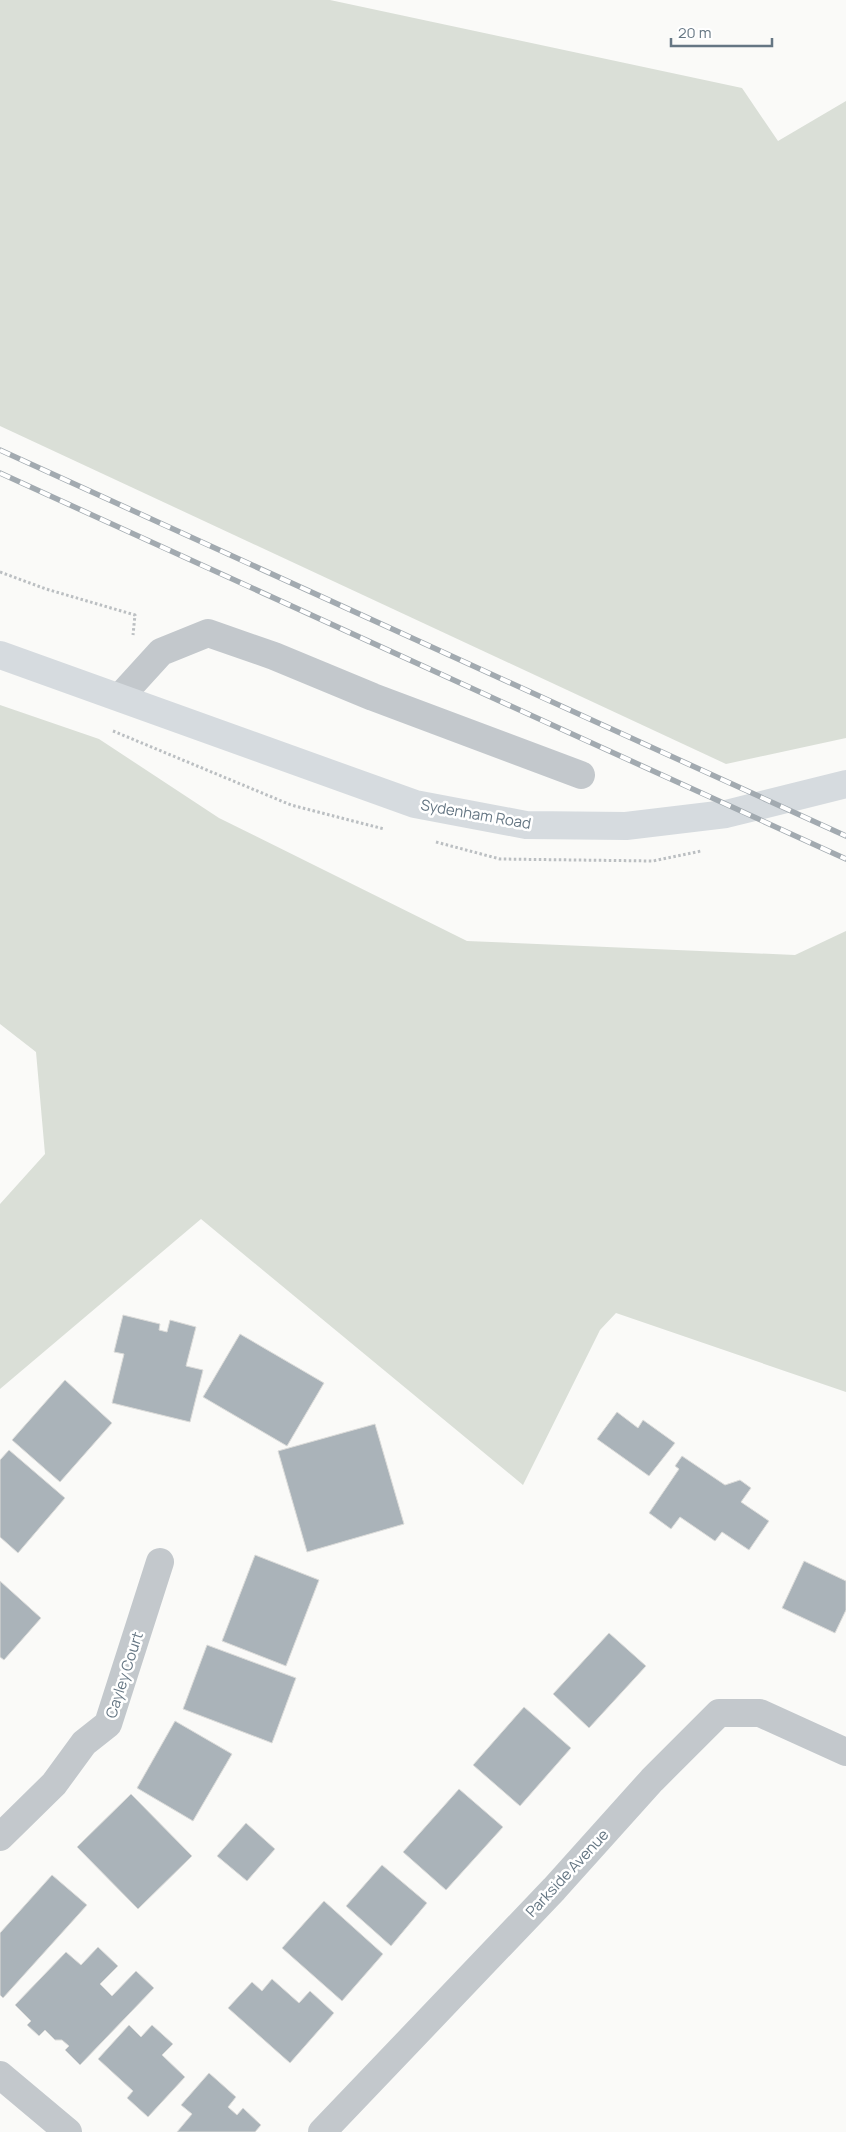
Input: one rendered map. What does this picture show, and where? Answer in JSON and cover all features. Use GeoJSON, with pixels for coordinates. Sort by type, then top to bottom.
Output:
{"type":"FeatureCollection","features":[{"type":"Feature","properties":{"kind":"main road","name":"Sydenham Road"},"geometry":{"type":"LineString","coordinates":[[0,655],[415,804],[526,825],[626,826],[726,814],[846,784]]}},
{"type":"Feature","properties":{"kind":"street"},"geometry":{"type":"LineString","coordinates":[[120,697],[162,652],[208,633],[274,656],[373,698],[581,774]]}},
{"type":"Feature","properties":{"kind":"street","name":"Cayley Court"},"geometry":{"type":"LineString","coordinates":[[0,1837],[54,1784],[84,1743],[108,1724],[160,1562]]}},
{"type":"Feature","properties":{"kind":"street","name":"Parkside Avenue"},"geometry":{"type":"LineString","coordinates":[[322,2132],[554,1889],[652,1780],[719,1713],[760,1713],[846,1752]]}},
{"type":"Feature","properties":{"kind":"street"},"geometry":{"type":"LineString","coordinates":[[0,2075],[68,2132]]}},
{"type":"Feature","properties":{"kind":"path"},"geometry":{"type":"LineString","coordinates":[[0,572],[135,615],[132,645]]}},
{"type":"Feature","properties":{"kind":"path"},"geometry":{"type":"LineString","coordinates":[[120,697],[110,730],[292,805],[387,830]]}},
{"type":"Feature","properties":{"kind":"shaded area"},"geometry":{"type":"Polygon","coordinates":[[[0,0],[330,0],[742,88],[778,141],[846,101],[846,738],[726,764],[0,426],[0,0]]]}},
{"type":"Feature","properties":{"kind":"shaded area"},"geometry":{"type":"Polygon","coordinates":[[[0,705],[99,739],[219,818],[467,941],[795,955],[846,931],[846,1392],[616,1313],[600,1330],[523,1485],[201,1219],[0,1389],[0,1204],[45,1154],[36,1052],[0,1024],[0,705]]]}},
{"type":"Feature","properties":{"kind":"building"},"geometry":{"type":"Polygon","coordinates":[[[123,1315],[160,1324],[159,1330],[167,1332],[170,1320],[196,1327],[186,1366],[203,1370],[190,1422],[112,1403],[124,1354],[114,1352],[123,1315]]]}},
{"type":"Feature","properties":{"kind":"building"},"geometry":{"type":"Polygon","coordinates":[[[240,1334],[324,1383],[287,1446],[203,1397],[240,1334]]]}},
{"type":"Feature","properties":{"kind":"building"},"geometry":{"type":"Polygon","coordinates":[[[65,1380],[112,1423],[60,1482],[12,1440],[65,1380]]]}},
{"type":"Feature","properties":{"kind":"building"},"geometry":{"type":"Polygon","coordinates":[[[617,1412],[638,1428],[643,1420],[675,1443],[649,1476],[597,1439],[617,1412]]]}},
{"type":"Feature","properties":{"kind":"building"},"geometry":{"type":"Polygon","coordinates":[[[375,1424],[404,1524],[307,1552],[278,1451],[375,1424]]]}},
{"type":"Feature","properties":{"kind":"building"},"geometry":{"type":"Polygon","coordinates":[[[9,1450],[65,1498],[18,1553],[0,1537],[0,1460],[9,1450]]]}},
{"type":"Feature","properties":{"kind":"building"},"geometry":{"type":"Polygon","coordinates":[[[682,1456],[725,1485],[740,1480],[751,1488],[741,1502],[769,1521],[749,1550],[722,1532],[715,1541],[680,1517],[671,1529],[649,1513],[679,1469],[675,1466],[682,1456]]]}},
{"type":"Feature","properties":{"kind":"building"},"geometry":{"type":"Polygon","coordinates":[[[255,1555],[319,1580],[286,1666],[222,1641],[255,1555]]]}},
{"type":"Feature","properties":{"kind":"building"},"geometry":{"type":"Polygon","coordinates":[[[804,1561],[846,1581],[846,1610],[835,1633],[782,1608],[804,1561]]]}},
{"type":"Feature","properties":{"kind":"building"},"geometry":{"type":"Polygon","coordinates":[[[0,1581],[41,1618],[4,1660],[0,1657],[0,1581]]]}},
{"type":"Feature","properties":{"kind":"building"},"geometry":{"type":"Polygon","coordinates":[[[609,1633],[646,1666],[589,1728],[553,1694],[609,1633]]]}},
{"type":"Feature","properties":{"kind":"building"},"geometry":{"type":"Polygon","coordinates":[[[207,1645],[296,1678],[272,1743],[183,1709],[207,1645]]]}},
{"type":"Feature","properties":{"kind":"building"},"geometry":{"type":"Polygon","coordinates":[[[524,1707],[571,1748],[520,1806],[473,1765],[524,1707]]]}},
{"type":"Feature","properties":{"kind":"building"},"geometry":{"type":"Polygon","coordinates":[[[175,1721],[232,1754],[193,1821],[137,1788],[175,1721]]]}},
{"type":"Feature","properties":{"kind":"building"},"geometry":{"type":"Polygon","coordinates":[[[459,1789],[503,1827],[446,1890],[403,1852],[459,1789]]]}},
{"type":"Feature","properties":{"kind":"building"},"geometry":{"type":"Polygon","coordinates":[[[131,1794],[192,1856],[138,1909],[77,1847],[131,1794]]]}},
{"type":"Feature","properties":{"kind":"building"},"geometry":{"type":"Polygon","coordinates":[[[246,1823],[275,1849],[247,1881],[217,1856],[246,1823]]]}},
{"type":"Feature","properties":{"kind":"building"},"geometry":{"type":"Polygon","coordinates":[[[382,1865],[427,1903],[391,1946],[346,1906],[382,1865]]]}},
{"type":"Feature","properties":{"kind":"building"},"geometry":{"type":"Polygon","coordinates":[[[52,1875],[87,1905],[3,1998],[0,1995],[0,1933],[52,1875]]]}},
{"type":"Feature","properties":{"kind":"building"},"geometry":{"type":"Polygon","coordinates":[[[324,1901],[383,1954],[342,2001],[282,1948],[324,1901]]]}},
{"type":"Feature","properties":{"kind":"building"},"geometry":{"type":"Polygon","coordinates":[[[98,1947],[118,1966],[100,1984],[112,1996],[136,1971],[154,1988],[80,2065],[65,2050],[69,2046],[62,2040],[55,2040],[45,2030],[39,2036],[27,2025],[31,2021],[15,2005],[66,1952],[81,1965],[98,1947]]]}},
{"type":"Feature","properties":{"kind":"building"},"geometry":{"type":"Polygon","coordinates":[[[272,1979],[299,2003],[310,1991],[334,2013],[290,2063],[228,2008],[252,1982],[262,1991],[272,1979]]]}},
{"type":"Feature","properties":{"kind":"building"},"geometry":{"type":"Polygon","coordinates":[[[129,2025],[141,2037],[152,2025],[173,2044],[162,2055],[185,2077],[148,2117],[127,2098],[133,2091],[98,2059],[129,2025]]]}},
{"type":"Feature","properties":{"kind":"building"},"geometry":{"type":"Polygon","coordinates":[[[209,2073],[236,2097],[228,2107],[237,2115],[243,2108],[261,2125],[255,2132],[177,2132],[192,2114],[181,2105],[209,2073]]]}},
{"type":"Feature","properties":{"kind":"railway"},"geometry":{"type":"LineString","coordinates":[[0,450],[846,836]]}},
{"type":"Feature","properties":{"kind":"railway"},"geometry":{"type":"LineString","coordinates":[[0,473],[846,859]]}}]}
